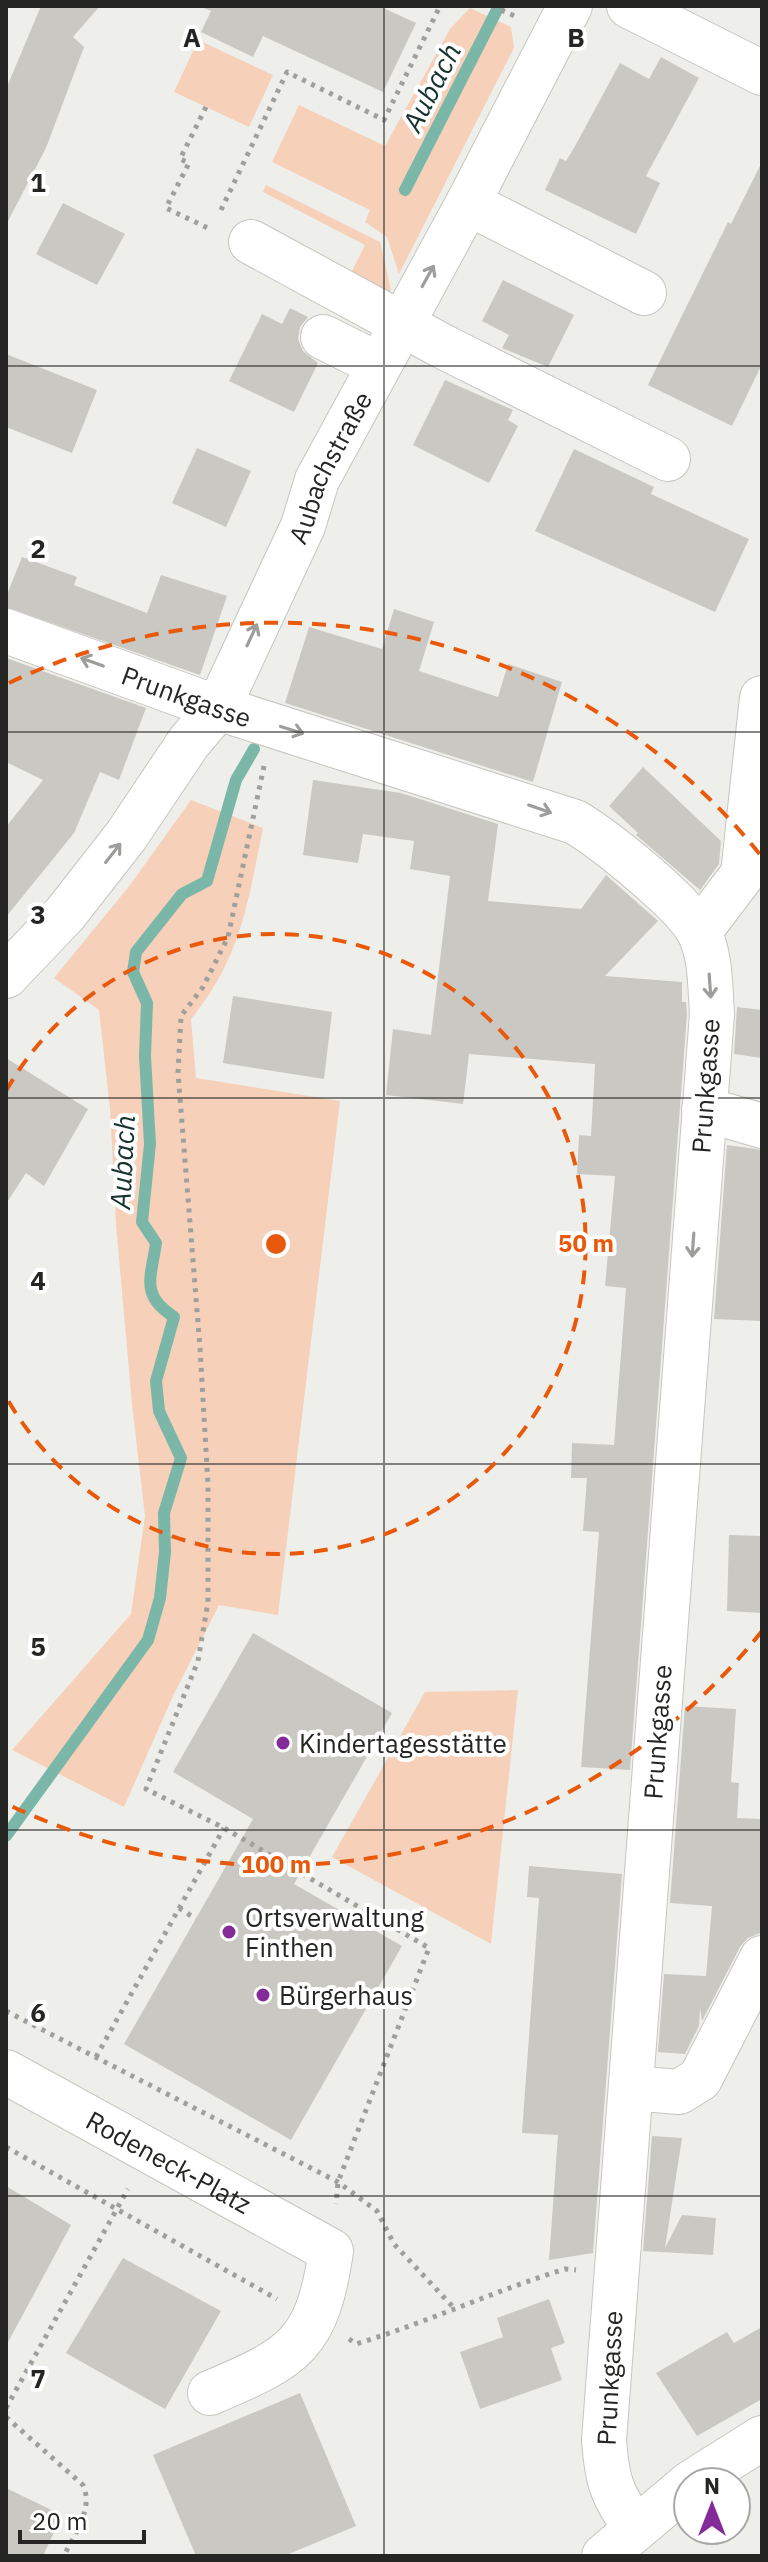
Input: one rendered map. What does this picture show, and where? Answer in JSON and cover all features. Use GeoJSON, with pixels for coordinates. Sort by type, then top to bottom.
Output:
{"type":"FeatureCollection","features":[{"type":"Feature","properties":{"kind":"street","name":"Aubachstraße"},"geometry":{"type":"LineString","coordinates":[[6,976],[65,914],[126,836],[189,742],[218,708],[303,526],[317,480],[468,203],[570,6]]}},
{"type":"Feature","properties":{"kind":"street"},"geometry":{"type":"LineString","coordinates":[[629,6],[762,73]]}},
{"type":"Feature","properties":{"kind":"street"},"geometry":{"type":"LineString","coordinates":[[468,203],[644,293]]}},
{"type":"Feature","properties":{"kind":"street"},"geometry":{"type":"LineString","coordinates":[[251,242],[402,324],[668,459]]}},
{"type":"Feature","properties":{"kind":"street"},"geometry":{"type":"LineString","coordinates":[[323,337],[379,365]]}},
{"type":"Feature","properties":{"kind":"street","name":"Prunkgasse"},"geometry":{"type":"LineString","coordinates":[[6,631],[218,708],[575,822],[609,842],[699,932],[708,963],[712,1014],[604,2440],[619,2541]]}},
{"type":"Feature","properties":{"kind":"street"},"geometry":{"type":"LineString","coordinates":[[699,932],[743,874],[757,788],[762,698]]}},
{"type":"Feature","properties":{"kind":"street"},"geometry":{"type":"LineString","coordinates":[[704,1109],[762,1126]]}},
{"type":"Feature","properties":{"kind":"street"},"geometry":{"type":"LineString","coordinates":[[631,2088],[679,2092],[700,2079],[762,1958]]}},
{"type":"Feature","properties":{"kind":"street","name":"Rodeneck-Platz"},"geometry":{"type":"LineString","coordinates":[[6,2072],[331,2251],[324,2299],[295,2348],[267,2368],[210,2393]]}},
{"type":"Feature","properties":{"kind":"street"},"geometry":{"type":"LineString","coordinates":[[718,2466],[762,2438]]}},
{"type":"Feature","properties":{"kind":"street"},"geometry":{"type":"LineString","coordinates":[[619,2541],[672,2498]]}},
{"type":"Feature","properties":{"kind":"path"},"geometry":{"type":"LineString","coordinates":[[206,107],[180,159],[189,163],[166,208],[212,230],[287,72],[384,120],[440,6]]}},
{"type":"Feature","properties":{"kind":"path"},"geometry":{"type":"LineString","coordinates":[[492,6],[515,17]]}},
{"type":"Feature","properties":{"kind":"path"},"geometry":{"type":"LineString","coordinates":[[265,760],[228,937],[203,987],[181,1016],[178,1073],[203,1393],[208,1602],[198,1661],[146,1789],[224,1828],[429,1948],[338,2182]]}},
{"type":"Feature","properties":{"kind":"path"},"geometry":{"type":"LineString","coordinates":[[96,2057],[224,1828]]}},
{"type":"Feature","properties":{"kind":"path"},"geometry":{"type":"LineString","coordinates":[[179,1908],[196,1919]]}},
{"type":"Feature","properties":{"kind":"path"},"geometry":{"type":"LineString","coordinates":[[6,2011],[338,2182],[377,2211],[394,2244],[453,2307]]}},
{"type":"Feature","properties":{"kind":"path"},"geometry":{"type":"LineString","coordinates":[[6,2408],[114,2209]]}},
{"type":"Feature","properties":{"kind":"path"},"geometry":{"type":"LineString","coordinates":[[6,2417],[83,2485],[88,2495],[88,2505],[64,2556]]}},
{"type":"Feature","properties":{"kind":"shaded area"},"geometry":{"type":"Polygon","coordinates":[[[470,8],[511,27],[514,48],[399,274],[387,237],[365,222],[370,210],[272,162],[299,105],[385,146],[450,29],[470,8]]]}},
{"type":"Feature","properties":{"kind":"shaded area"},"geometry":{"type":"Polygon","coordinates":[[[198,40],[273,75],[249,127],[174,92],[198,40]]]}},
{"type":"Feature","properties":{"kind":"shaded area"},"geometry":{"type":"Polygon","coordinates":[[[266,185],[380,242],[391,290],[388,295],[350,275],[365,245],[263,192],[266,185]]]}},
{"type":"Feature","properties":{"kind":"shaded area"},"geometry":{"type":"Polygon","coordinates":[[[191,800],[263,828],[247,905],[232,951],[208,996],[191,1019],[196,1078],[340,1101],[278,1615],[219,1605],[173,1696],[124,1807],[12,1750],[131,1614],[145,1516],[132,1404],[116,1224],[110,1108],[99,1010],[54,978],[130,885],[191,800]]]}},
{"type":"Feature","properties":{"kind":"shaded area"},"geometry":{"type":"Polygon","coordinates":[[[518,1690],[491,1944],[332,1857],[425,1692],[518,1690]]]}},
{"type":"Feature","properties":{"kind":"building"},"geometry":{"type":"Polygon","coordinates":[[[41,6],[100,6],[73,37],[84,47],[46,148],[6,225],[6,89],[41,6]]]}},
{"type":"Feature","properties":{"kind":"building"},"geometry":{"type":"Polygon","coordinates":[[[199,6],[379,6],[416,23],[383,92],[263,36],[253,57],[201,32],[211,11],[199,6]]]}},
{"type":"Feature","properties":{"kind":"building"},"geometry":{"type":"Polygon","coordinates":[[[661,57],[699,78],[646,176],[660,183],[636,234],[545,190],[560,158],[566,161],[574,148],[620,63],[649,79],[661,57]]]}},
{"type":"Feature","properties":{"kind":"building"},"geometry":{"type":"Polygon","coordinates":[[[762,162],[762,364],[732,426],[648,385],[728,222],[731,224],[762,162]]]}},
{"type":"Feature","properties":{"kind":"building"},"geometry":{"type":"Polygon","coordinates":[[[63,203],[125,234],[97,285],[36,254],[63,203]]]}},
{"type":"Feature","properties":{"kind":"building"},"geometry":{"type":"Polygon","coordinates":[[[503,280],[574,315],[548,367],[502,348],[509,335],[482,321],[503,280]]]}},
{"type":"Feature","properties":{"kind":"building"},"geometry":{"type":"Polygon","coordinates":[[[290,308],[308,317],[300,327],[298,339],[303,351],[318,363],[294,412],[229,381],[262,314],[282,324],[290,308]]]}},
{"type":"Feature","properties":{"kind":"building"},"geometry":{"type":"Polygon","coordinates":[[[6,354],[97,390],[72,453],[6,427],[6,354]]]}},
{"type":"Feature","properties":{"kind":"building"},"geometry":{"type":"Polygon","coordinates":[[[445,380],[513,410],[508,420],[518,426],[489,483],[413,445],[445,380]]]}},
{"type":"Feature","properties":{"kind":"building"},"geometry":{"type":"Polygon","coordinates":[[[197,448],[251,471],[226,527],[172,503],[197,448]]]}},
{"type":"Feature","properties":{"kind":"building"},"geometry":{"type":"Polygon","coordinates":[[[574,449],[654,487],[651,494],[749,539],[715,612],[535,531],[574,449]]]}},
{"type":"Feature","properties":{"kind":"building"},"geometry":{"type":"Polygon","coordinates":[[[22,557],[77,577],[74,585],[147,613],[161,575],[227,596],[200,675],[6,607],[6,597],[22,557]]]}},
{"type":"Feature","properties":{"kind":"building"},"geometry":{"type":"Polygon","coordinates":[[[394,609],[434,622],[419,671],[498,697],[508,664],[562,682],[533,782],[285,703],[309,627],[382,649],[394,609]]]}},
{"type":"Feature","properties":{"kind":"building"},"geometry":{"type":"Polygon","coordinates":[[[6,658],[146,708],[119,780],[100,772],[74,833],[6,917],[6,827],[43,780],[6,762],[6,658]]]}},
{"type":"Feature","properties":{"kind":"building"},"geometry":{"type":"Polygon","coordinates":[[[643,767],[721,841],[719,864],[700,890],[636,835],[638,833],[609,806],[643,767]]]}},
{"type":"Feature","properties":{"kind":"building"},"geometry":{"type":"Polygon","coordinates":[[[313,780],[401,793],[498,824],[488,901],[581,909],[606,875],[658,921],[605,976],[682,982],[682,1002],[686,1002],[687,1014],[630,1770],[581,1767],[599,1532],[583,1531],[587,1478],[571,1478],[572,1443],[614,1445],[626,1288],[605,1286],[615,1176],[577,1174],[579,1135],[591,1136],[595,1064],[469,1054],[463,1104],[386,1095],[393,1029],[431,1035],[450,876],[410,869],[414,841],[363,834],[358,863],[303,855],[313,780]]]}},
{"type":"Feature","properties":{"kind":"building"},"geometry":{"type":"Polygon","coordinates":[[[233,996],[332,1012],[324,1079],[223,1063],[233,996]]]}},
{"type":"Feature","properties":{"kind":"building"},"geometry":{"type":"Polygon","coordinates":[[[737,1007],[762,1010],[762,1058],[734,1054],[737,1007]]]}},
{"type":"Feature","properties":{"kind":"building"},"geometry":{"type":"Polygon","coordinates":[[[6,1058],[88,1109],[44,1186],[26,1173],[6,1204],[6,1058]]]}},
{"type":"Feature","properties":{"kind":"building"},"geometry":{"type":"Polygon","coordinates":[[[727,1145],[762,1150],[762,1321],[714,1319],[727,1145]]]}},
{"type":"Feature","properties":{"kind":"building"},"geometry":{"type":"Polygon","coordinates":[[[729,1535],[762,1536],[762,1613],[727,1611],[729,1535]]]}},
{"type":"Feature","properties":{"kind":"building","name":"Bürgerhaus"},"geometry":{"type":"Polygon","coordinates":[[[253,1633],[392,1713],[294,1884],[402,1946],[291,2140],[124,2044],[253,1819],[173,1772],[253,1633]]]}},
{"type":"Feature","properties":{"kind":"building"},"geometry":{"type":"Polygon","coordinates":[[[685,1706],[736,1709],[731,1782],[739,1783],[737,1818],[762,1819],[762,1927],[760,1933],[748,1938],[740,1947],[702,2021],[700,2008],[699,2026],[685,2054],[658,2052],[664,1974],[706,1976],[712,1906],[670,1903],[685,1706]]]}},
{"type":"Feature","properties":{"kind":"building"},"geometry":{"type":"Polygon","coordinates":[[[529,1866],[622,1874],[593,2253],[549,2260],[558,2135],[522,2133],[539,1898],[527,1897],[529,1866]]]}},
{"type":"Feature","properties":{"kind":"building"},"geometry":{"type":"Polygon","coordinates":[[[652,2136],[682,2138],[665,2248],[682,2215],[716,2218],[713,2255],[643,2251],[652,2136]]]}},
{"type":"Feature","properties":{"kind":"building"},"geometry":{"type":"Polygon","coordinates":[[[6,2186],[71,2225],[6,2346],[6,2186]]]}},
{"type":"Feature","properties":{"kind":"building"},"geometry":{"type":"Polygon","coordinates":[[[123,2258],[221,2311],[165,2409],[66,2353],[123,2258]]]}},
{"type":"Feature","properties":{"kind":"building"},"geometry":{"type":"Polygon","coordinates":[[[549,2299],[565,2343],[551,2348],[562,2380],[480,2409],[460,2352],[503,2337],[497,2318],[549,2299]]]}},
{"type":"Feature","properties":{"kind":"building"},"geometry":{"type":"Polygon","coordinates":[[[762,2327],[762,2399],[697,2436],[656,2373],[727,2332],[734,2343],[762,2327]]]}},
{"type":"Feature","properties":{"kind":"building"},"geometry":{"type":"Polygon","coordinates":[[[300,2393],[356,2526],[284,2556],[196,2556],[153,2455],[300,2393]]]}},
{"type":"Feature","properties":{"kind":"building"},"geometry":{"type":"Polygon","coordinates":[[[6,2488],[62,2515],[43,2556],[6,2556],[6,2488]]]}},
{"type":"Feature","properties":{"kind":"waterway","name":"Aubach"},"geometry":{"type":"LineString","coordinates":[[405,190],[499,6]]}},
{"type":"Feature","properties":{"kind":"waterway","name":"Aubach"},"geometry":{"type":"LineString","coordinates":[[6,1836],[148,1640],[160,1598],[165,1552],[164,1513],[181,1458],[159,1411],[156,1381],[174,1317],[163,1309],[152,1293],[150,1285],[156,1243],[142,1222],[150,1144],[145,1056],[147,1003],[133,972],[136,952],[182,894],[207,881],[236,780],[254,749]]}},
{"type":"Feature","properties":{"kind":"place","name":"Kindertagesstätte"},"geometry":{"type":"Point","coordinates":[283,1743]}},
{"type":"Feature","properties":{"kind":"place","name":"Ortsverwaltung Finthen"},"geometry":{"type":"Point","coordinates":[229,1932]}},
{"type":"Feature","properties":{"kind":"place","name":"Bürgerhaus"},"geometry":{"type":"Point","coordinates":[263,1995]}}]}
